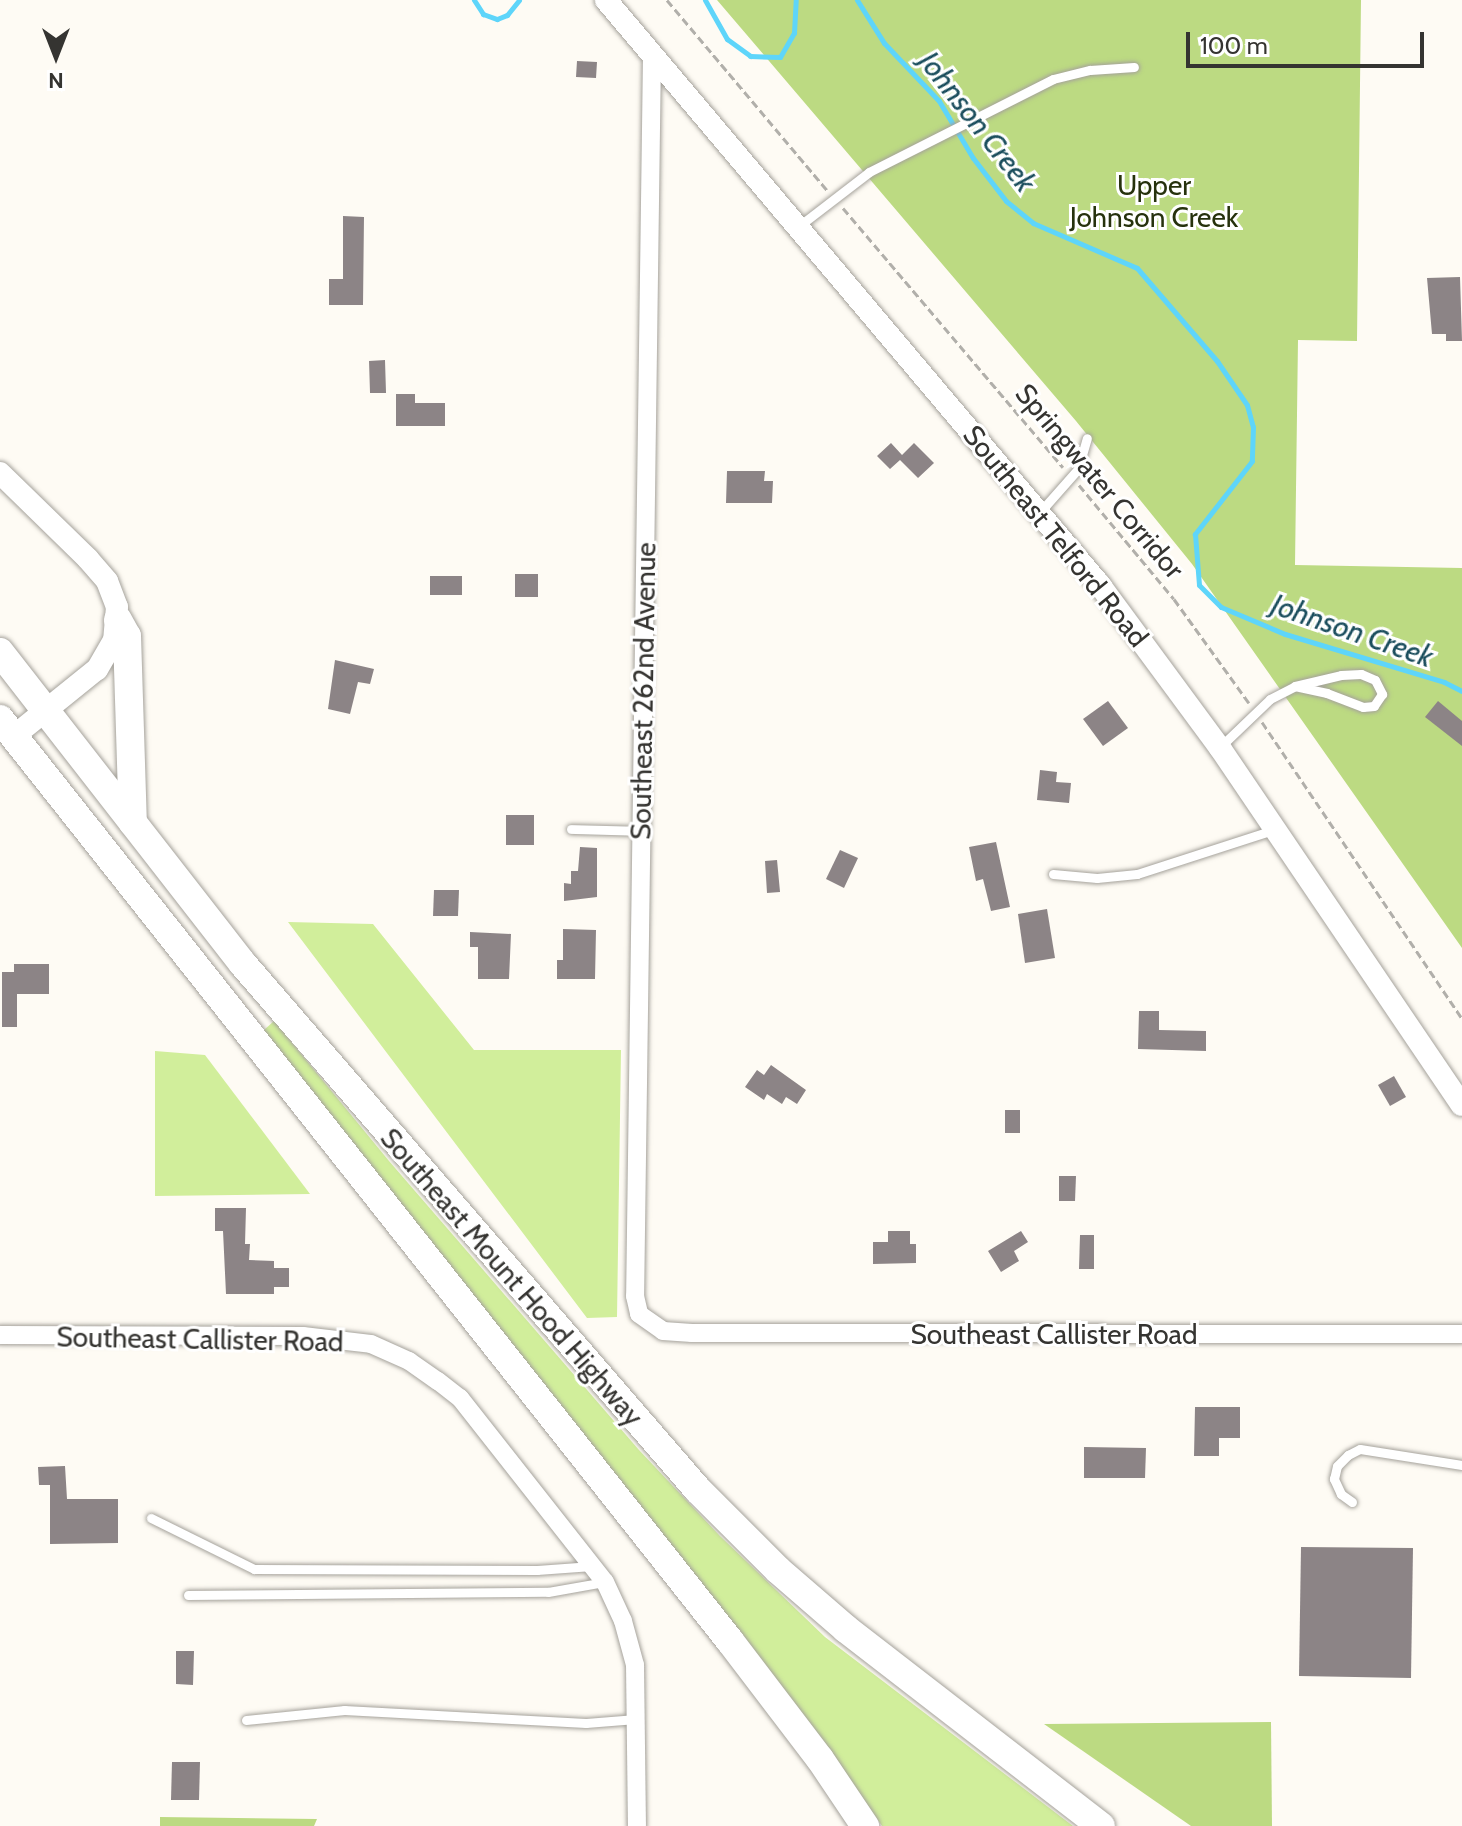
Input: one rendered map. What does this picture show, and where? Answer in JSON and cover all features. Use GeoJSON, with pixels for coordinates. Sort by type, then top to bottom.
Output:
{"type":"FeatureCollection","features":[{"type":"Feature","properties":{"kind":"highway"},"geometry":{"type":"LineString","coordinates":[[118,620],[127,636],[133,823]]}},
{"type":"Feature","properties":{"kind":"highway","name":"Southeast Mount Hood Highway"},"geometry":{"type":"LineString","coordinates":[[0,652],[243,964],[656,1444],[739,1532],[846,1629],[1101,1826]]}},
{"type":"Feature","properties":{"kind":"highway"},"geometry":{"type":"LineString","coordinates":[[0,681],[14,699],[47,710]]}},
{"type":"Feature","properties":{"kind":"highway"},"geometry":{"type":"LineString","coordinates":[[5,734],[46,749],[163,898],[243,964]]}},
{"type":"Feature","properties":{"kind":"highway","name":"Southeast Mount Hood Highway"},"geometry":{"type":"LineString","coordinates":[[5,734],[730,1641],[820,1759],[865,1826]]}},
{"type":"Feature","properties":{"kind":"street","name":"Southeast Telford Road"},"geometry":{"type":"LineString","coordinates":[[606,0],[1040,512],[1220,748],[1462,1105]]}},
{"type":"Feature","properties":{"kind":"street","name":"Southeast 262nd Avenue"},"geometry":{"type":"LineString","coordinates":[[648,1323],[639,1314],[635,1296],[652,55]]}},
{"type":"Feature","properties":{"kind":"street"},"geometry":{"type":"LineString","coordinates":[[0,473],[107,581],[117,607],[118,620],[114,640],[97,669],[47,710],[5,734]]}},
{"type":"Feature","properties":{"kind":"street","name":"Southeast Callister Road"},"geometry":{"type":"LineString","coordinates":[[648,1323],[663,1331],[692,1333],[1462,1334]]}},
{"type":"Feature","properties":{"kind":"street","name":"Southeast Callister Road"},"geometry":{"type":"LineString","coordinates":[[0,1335],[317,1338],[371,1344],[409,1361],[460,1398],[592,1566]]}},
{"type":"Feature","properties":{"kind":"street"},"geometry":{"type":"LineString","coordinates":[[592,1566],[605,1582],[623,1621],[635,1665],[637,1826]]}},
{"type":"Feature","properties":{"kind":"lane"},"geometry":{"type":"LineString","coordinates":[[798,226],[869,172],[981,114],[1074,72],[1134,67]]}},
{"type":"Feature","properties":{"kind":"lane"},"geometry":{"type":"LineString","coordinates":[[1040,512],[1081,464],[1087,438]]}},
{"type":"Feature","properties":{"kind":"lane"},"geometry":{"type":"LineString","coordinates":[[1220,748],[1270,699],[1295,686],[1341,675],[1361,674],[1375,680],[1382,694],[1374,706],[1363,707],[1327,693],[1295,686]]}},
{"type":"Feature","properties":{"kind":"lane"},"geometry":{"type":"LineString","coordinates":[[571,829],[641,831]]}},
{"type":"Feature","properties":{"kind":"lane"},"geometry":{"type":"LineString","coordinates":[[1053,874],[1097,878],[1137,874],[1276,829]]}},
{"type":"Feature","properties":{"kind":"lane"},"geometry":{"type":"LineString","coordinates":[[1352,1502],[1341,1494],[1334,1479],[1337,1466],[1360,1449],[1462,1465]]}},
{"type":"Feature","properties":{"kind":"lane"},"geometry":{"type":"LineString","coordinates":[[151,1518],[254,1569],[537,1570],[592,1566]]}},
{"type":"Feature","properties":{"kind":"lane"},"geometry":{"type":"LineString","coordinates":[[188,1595],[548,1592],[605,1582]]}},
{"type":"Feature","properties":{"kind":"lane"},"geometry":{"type":"LineString","coordinates":[[246,1720],[344,1710],[586,1723],[636,1719]]}},
{"type":"Feature","properties":{"kind":"path","name":"Springwater Corridor"},"geometry":{"type":"LineString","coordinates":[[667,0],[1174,599],[1462,1018]]}},
{"type":"Feature","properties":{"kind":"green space","name":"Upper Johnson Creek"},"geometry":{"type":"Polygon","coordinates":[[[717,0],[1361,0],[1357,341],[1298,340],[1295,565],[1462,568],[1462,948],[1192,564],[1076,421],[717,0]]]}},
{"type":"Feature","properties":{"kind":"green space"},"geometry":{"type":"Polygon","coordinates":[[[288,922],[373,924],[474,1050],[621,1050],[617,1317],[587,1318],[288,922]]]}},
{"type":"Feature","properties":{"kind":"green space"},"geometry":{"type":"Polygon","coordinates":[[[274,1021],[389,1161],[639,1450],[720,1536],[825,1637],[1073,1826],[882,1826],[818,1735],[264,1030],[274,1021]]]}},
{"type":"Feature","properties":{"kind":"green space"},"geometry":{"type":"Polygon","coordinates":[[[155,1051],[205,1055],[310,1194],[155,1196],[155,1051]]]}},
{"type":"Feature","properties":{"kind":"green space"},"geometry":{"type":"Polygon","coordinates":[[[1271,1722],[1272,1826],[1191,1826],[1044,1724],[1271,1722]]]}},
{"type":"Feature","properties":{"kind":"green space"},"geometry":{"type":"Polygon","coordinates":[[[160,1817],[317,1819],[314,1826],[160,1826],[160,1817]]]}},
{"type":"Feature","properties":{"kind":"building"},"geometry":{"type":"Polygon","coordinates":[[[577,61],[597,62],[596,78],[576,77],[577,61]]]}},
{"type":"Feature","properties":{"kind":"building"},"geometry":{"type":"Polygon","coordinates":[[[343,216],[364,217],[363,305],[329,305],[329,279],[343,279],[343,216]]]}},
{"type":"Feature","properties":{"kind":"building"},"geometry":{"type":"Polygon","coordinates":[[[1460,277],[1462,341],[1446,341],[1446,334],[1432,334],[1427,278],[1460,277]]]}},
{"type":"Feature","properties":{"kind":"building"},"geometry":{"type":"Polygon","coordinates":[[[385,360],[386,393],[370,393],[369,361],[385,360]]]}},
{"type":"Feature","properties":{"kind":"building"},"geometry":{"type":"Polygon","coordinates":[[[396,394],[415,394],[415,403],[445,403],[445,426],[396,426],[396,394]]]}},
{"type":"Feature","properties":{"kind":"building"},"geometry":{"type":"Polygon","coordinates":[[[891,443],[902,455],[914,443],[934,463],[918,478],[900,460],[890,469],[877,456],[891,443]]]}},
{"type":"Feature","properties":{"kind":"building"},"geometry":{"type":"Polygon","coordinates":[[[727,471],[765,471],[764,481],[773,481],[772,503],[726,503],[727,471]]]}},
{"type":"Feature","properties":{"kind":"building"},"geometry":{"type":"Polygon","coordinates":[[[515,574],[538,574],[538,597],[515,597],[515,574]]]}},
{"type":"Feature","properties":{"kind":"building"},"geometry":{"type":"Polygon","coordinates":[[[430,576],[462,576],[462,595],[430,595],[430,576]]]}},
{"type":"Feature","properties":{"kind":"building"},"geometry":{"type":"Polygon","coordinates":[[[335,660],[374,669],[370,684],[358,682],[350,714],[328,709],[335,660]]]}},
{"type":"Feature","properties":{"kind":"building"},"geometry":{"type":"Polygon","coordinates":[[[1108,701],[1128,728],[1103,746],[1083,719],[1108,701]]]}},
{"type":"Feature","properties":{"kind":"building"},"geometry":{"type":"Polygon","coordinates":[[[1438,701],[1462,721],[1462,746],[1425,717],[1438,701]]]}},
{"type":"Feature","properties":{"kind":"building"},"geometry":{"type":"Polygon","coordinates":[[[1040,770],[1057,772],[1056,782],[1071,783],[1069,803],[1037,800],[1040,770]]]}},
{"type":"Feature","properties":{"kind":"building"},"geometry":{"type":"Polygon","coordinates":[[[506,815],[534,815],[534,845],[506,845],[506,815]]]}},
{"type":"Feature","properties":{"kind":"building"},"geometry":{"type":"Polygon","coordinates":[[[996,842],[1010,907],[991,911],[983,879],[976,881],[969,847],[996,842]]]}},
{"type":"Feature","properties":{"kind":"building"},"geometry":{"type":"Polygon","coordinates":[[[580,847],[597,848],[597,897],[564,901],[564,883],[571,884],[571,871],[578,871],[580,847]]]}},
{"type":"Feature","properties":{"kind":"building"},"geometry":{"type":"Polygon","coordinates":[[[840,850],[858,858],[844,888],[826,879],[840,850]]]}},
{"type":"Feature","properties":{"kind":"building"},"geometry":{"type":"Polygon","coordinates":[[[777,860],[780,892],[767,893],[765,861],[777,860]]]}},
{"type":"Feature","properties":{"kind":"building"},"geometry":{"type":"Polygon","coordinates":[[[434,890],[459,890],[458,916],[433,916],[434,890]]]}},
{"type":"Feature","properties":{"kind":"building"},"geometry":{"type":"Polygon","coordinates":[[[1047,909],[1055,958],[1025,963],[1018,914],[1047,909]]]}},
{"type":"Feature","properties":{"kind":"building"},"geometry":{"type":"Polygon","coordinates":[[[563,929],[596,930],[595,979],[557,979],[557,960],[563,960],[563,929]]]}},
{"type":"Feature","properties":{"kind":"building"},"geometry":{"type":"Polygon","coordinates":[[[470,932],[511,934],[509,979],[478,979],[478,947],[470,947],[470,932]]]}},
{"type":"Feature","properties":{"kind":"building"},"geometry":{"type":"Polygon","coordinates":[[[14,964],[49,964],[49,994],[17,994],[17,1027],[2,1027],[2,972],[14,972],[14,964]]]}},
{"type":"Feature","properties":{"kind":"building"},"geometry":{"type":"Polygon","coordinates":[[[1139,1011],[1159,1011],[1159,1030],[1206,1031],[1206,1051],[1138,1049],[1139,1011]]]}},
{"type":"Feature","properties":{"kind":"building"},"geometry":{"type":"Polygon","coordinates":[[[771,1065],[806,1090],[797,1104],[786,1097],[782,1104],[767,1094],[764,1100],[745,1087],[757,1070],[764,1075],[771,1065]]]}},
{"type":"Feature","properties":{"kind":"building"},"geometry":{"type":"Polygon","coordinates":[[[1394,1076],[1406,1097],[1390,1106],[1378,1085],[1394,1076]]]}},
{"type":"Feature","properties":{"kind":"building"},"geometry":{"type":"Polygon","coordinates":[[[1005,1110],[1020,1110],[1020,1133],[1005,1133],[1005,1110]]]}},
{"type":"Feature","properties":{"kind":"building"},"geometry":{"type":"Polygon","coordinates":[[[1059,1176],[1076,1176],[1075,1201],[1059,1201],[1059,1176]]]}},
{"type":"Feature","properties":{"kind":"building"},"geometry":{"type":"Polygon","coordinates":[[[215,1208],[246,1208],[245,1244],[250,1244],[249,1260],[274,1261],[274,1268],[289,1268],[289,1287],[274,1287],[274,1294],[226,1294],[223,1231],[215,1231],[215,1208]]]}},
{"type":"Feature","properties":{"kind":"building"},"geometry":{"type":"Polygon","coordinates":[[[888,1231],[910,1231],[910,1244],[916,1244],[916,1263],[873,1264],[873,1242],[888,1242],[888,1231]]]}},
{"type":"Feature","properties":{"kind":"building"},"geometry":{"type":"Polygon","coordinates":[[[1021,1231],[1028,1242],[1014,1251],[1019,1261],[1001,1272],[988,1251],[1021,1231]]]}},
{"type":"Feature","properties":{"kind":"building"},"geometry":{"type":"Polygon","coordinates":[[[1080,1235],[1094,1235],[1094,1269],[1079,1269],[1080,1235]]]}},
{"type":"Feature","properties":{"kind":"building"},"geometry":{"type":"Polygon","coordinates":[[[1195,1407],[1240,1407],[1240,1438],[1219,1438],[1219,1456],[1194,1456],[1195,1407]]]}},
{"type":"Feature","properties":{"kind":"building"},"geometry":{"type":"Polygon","coordinates":[[[1084,1447],[1146,1448],[1145,1478],[1084,1478],[1084,1447]]]}},
{"type":"Feature","properties":{"kind":"building"},"geometry":{"type":"Polygon","coordinates":[[[65,1466],[67,1499],[118,1499],[118,1543],[50,1544],[50,1485],[39,1485],[38,1467],[65,1466]]]}},
{"type":"Feature","properties":{"kind":"building"},"geometry":{"type":"Polygon","coordinates":[[[1301,1547],[1413,1548],[1411,1678],[1299,1676],[1301,1547]]]}},
{"type":"Feature","properties":{"kind":"building"},"geometry":{"type":"Polygon","coordinates":[[[176,1651],[194,1651],[193,1685],[176,1684],[176,1651]]]}},
{"type":"Feature","properties":{"kind":"building"},"geometry":{"type":"Polygon","coordinates":[[[172,1762],[200,1762],[199,1800],[171,1800],[172,1762]]]}},
{"type":"Feature","properties":{"kind":"waterway","name":"Johnson Creek"},"geometry":{"type":"LineString","coordinates":[[474,0],[483,14],[497,19],[507,15],[519,0]]}},
{"type":"Feature","properties":{"kind":"waterway","name":"Johnson Creek"},"geometry":{"type":"LineString","coordinates":[[705,0],[727,39],[750,56],[780,57],[794,33],[796,0]]}},
{"type":"Feature","properties":{"kind":"waterway","name":"Johnson Creek"},"geometry":{"type":"LineString","coordinates":[[857,0],[884,43],[939,101],[973,158],[1006,201],[1033,223],[1137,268],[1217,361],[1247,405],[1253,427],[1252,461],[1195,534],[1199,585],[1221,607],[1285,634],[1444,682],[1462,691]]}}]}
